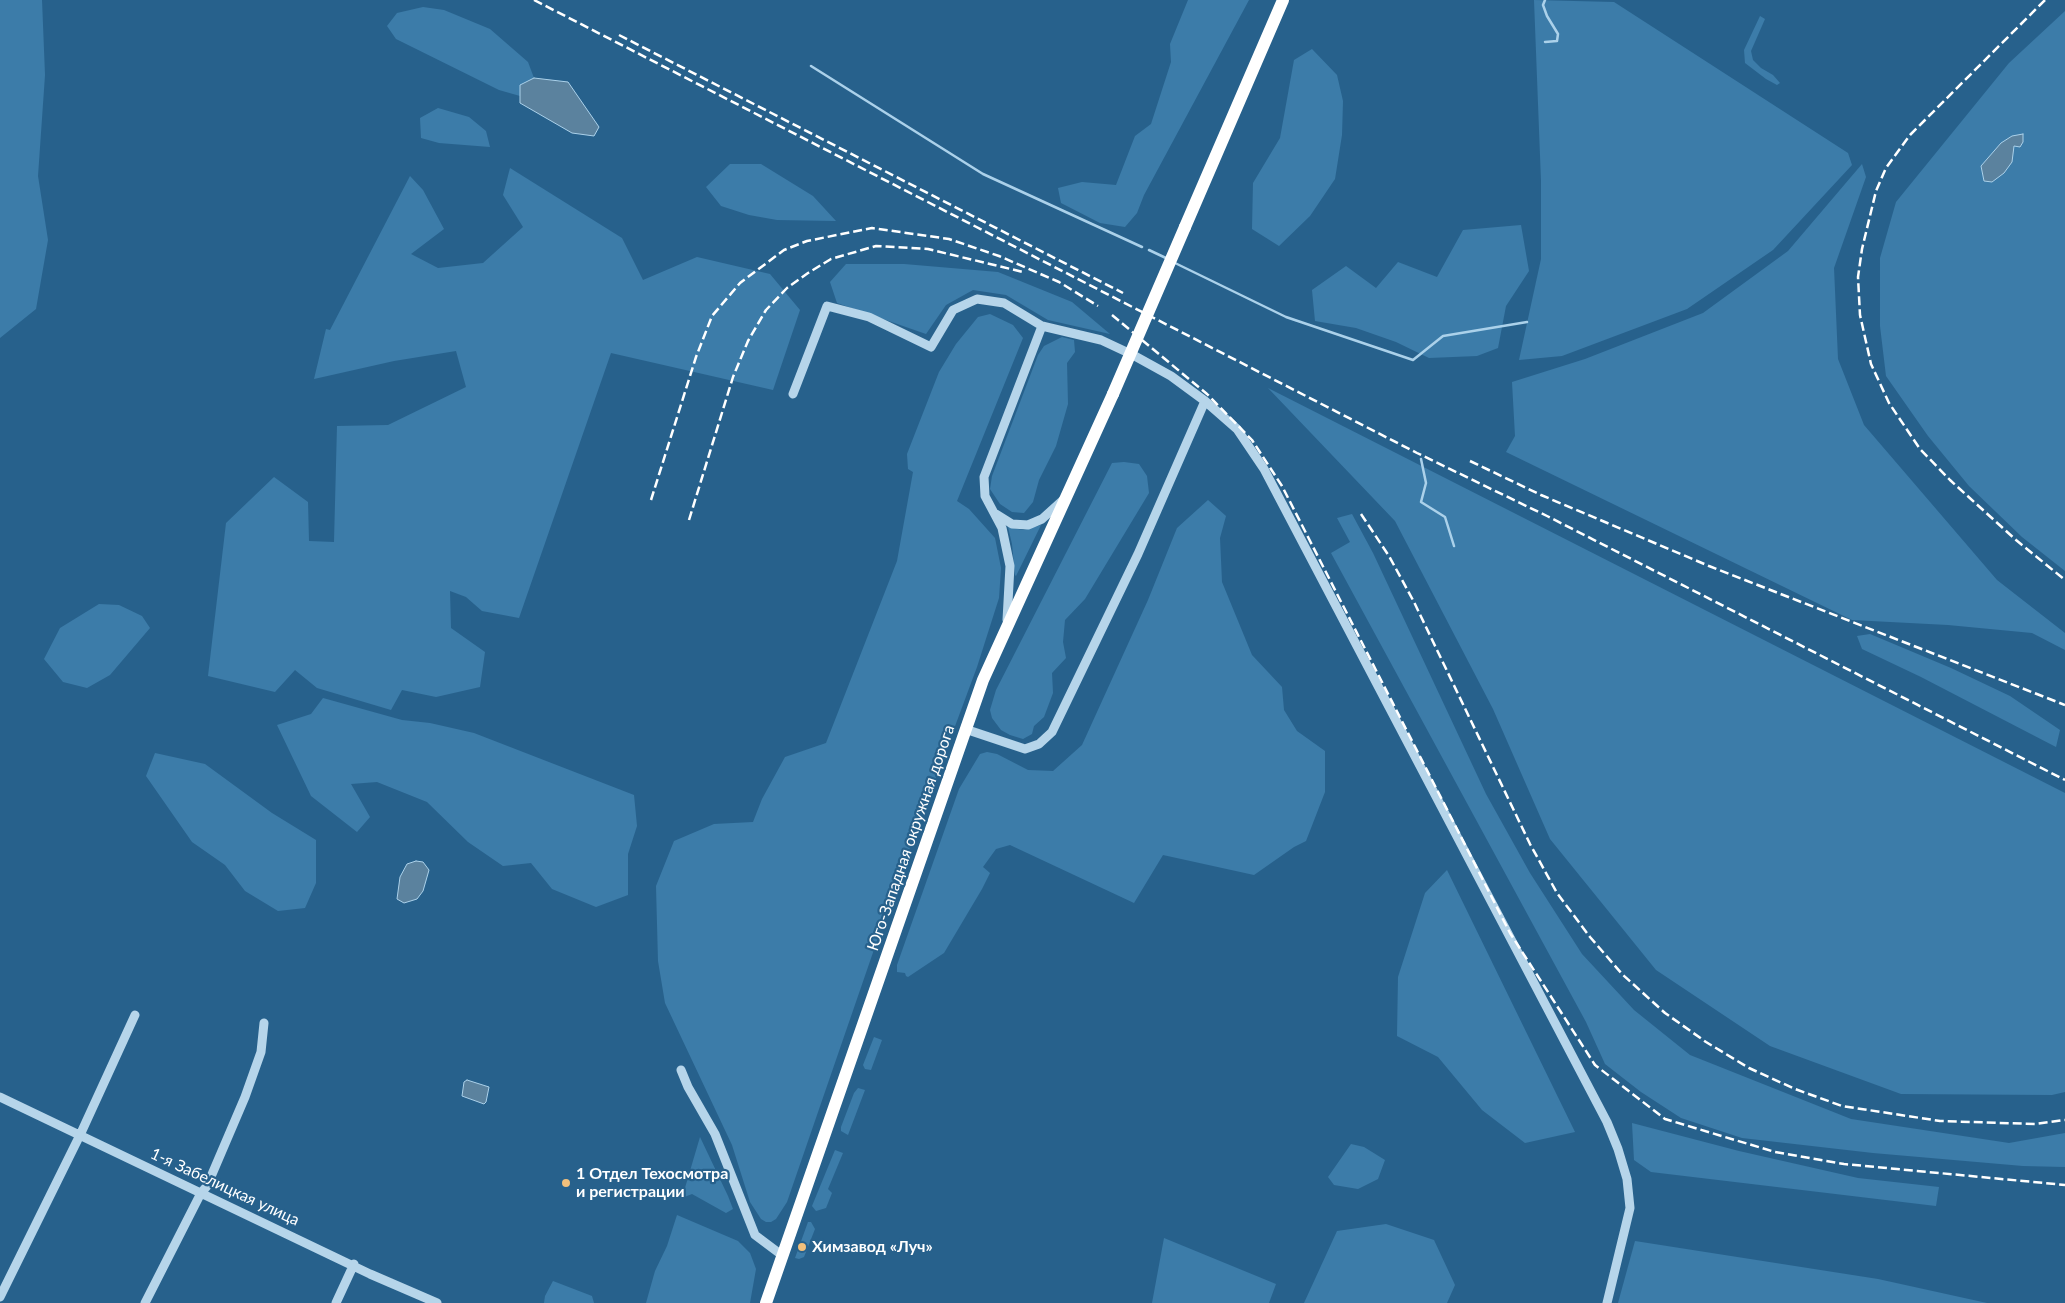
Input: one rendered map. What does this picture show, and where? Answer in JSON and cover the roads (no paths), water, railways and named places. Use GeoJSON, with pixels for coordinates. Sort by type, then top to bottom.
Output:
{"type":"FeatureCollection","features":[{"type":"Feature","properties":{"kind":"highway","name":"Юго-Западная окружная дорога"},"geometry":{"type":"LineString","coordinates":[[766,1303],[965,728],[1007,626],[1113,394],[1283,0]]}},
{"type":"Feature","properties":{"kind":"street"},"geometry":{"type":"LineString","coordinates":[[793,394],[827,306],[869,317],[931,347],[953,310],[977,299],[1004,303],[1042,326],[1101,340],[1125,351],[1171,376],[1238,429],[1264,469],[1607,1122],[1618,1150],[1626,1179],[1630,1208],[1607,1303]]}},
{"type":"Feature","properties":{"kind":"street"},"geometry":{"type":"LineString","coordinates":[[1007,626],[1010,566],[1006,541],[995,513],[985,496],[984,478],[1042,326]]}},
{"type":"Feature","properties":{"kind":"street"},"geometry":{"type":"LineString","coordinates":[[965,728],[1025,749],[1039,744],[1052,732],[1138,554],[1205,401]]}},
{"type":"Feature","properties":{"kind":"street"},"geometry":{"type":"LineString","coordinates":[[995,513],[1012,524],[1028,525],[1042,519],[1067,496]]}},
{"type":"Feature","properties":{"kind":"street"},"geometry":{"type":"LineString","coordinates":[[0,1297],[80,1135],[135,1014]]}},
{"type":"Feature","properties":{"kind":"street"},"geometry":{"type":"LineString","coordinates":[[145,1303],[201,1193],[208,1186],[245,1097],[261,1052],[264,1023]]}},
{"type":"Feature","properties":{"kind":"street"},"geometry":{"type":"LineString","coordinates":[[681,1070],[688,1088],[716,1134],[755,1234],[783,1256]]}},
{"type":"Feature","properties":{"kind":"street","name":"1-я Забелицкая улица"},"geometry":{"type":"LineString","coordinates":[[0,1097],[438,1303]]}},
{"type":"Feature","properties":{"kind":"street"},"geometry":{"type":"LineString","coordinates":[[336,1303],[354,1264]]}},
{"type":"Feature","properties":{"kind":"waterway"},"geometry":{"type":"LineString","coordinates":[[1545,0],[1543,5],[1547,16],[1558,34],[1557,41],[1545,42]]}},
{"type":"Feature","properties":{"kind":"waterway"},"geometry":{"type":"LineString","coordinates":[[811,66],[983,174],[1142,247]]}},
{"type":"Feature","properties":{"kind":"waterway"},"geometry":{"type":"LineString","coordinates":[[1149,250],[1168,259]]}},
{"type":"Feature","properties":{"kind":"waterway"},"geometry":{"type":"LineString","coordinates":[[1175,263],[1286,317],[1413,360],[1443,336],[1527,322]]}},
{"type":"Feature","properties":{"kind":"waterway"},"geometry":{"type":"LineString","coordinates":[[1421,459],[1426,483],[1421,502],[1445,517],[1454,546]]}},
{"type":"Feature","properties":{"kind":"railway"},"geometry":{"type":"LineString","coordinates":[[534,0],[1417,453],[1547,516],[2065,780]]}},
{"type":"Feature","properties":{"kind":"railway"},"geometry":{"type":"LineString","coordinates":[[2045,0],[1910,135],[1886,168],[1876,191],[1862,249],[1858,277],[1860,315],[1871,364],[1889,403],[1920,449],[1950,480],[2016,540],[2065,580]]}},
{"type":"Feature","properties":{"kind":"railway"},"geometry":{"type":"LineString","coordinates":[[619,35],[1123,293]]}},
{"type":"Feature","properties":{"kind":"railway"},"geometry":{"type":"LineString","coordinates":[[651,500],[696,357],[712,316],[740,283],[784,250],[807,241],[872,228],[949,239],[999,256],[1059,282],[1098,306]]}},
{"type":"Feature","properties":{"kind":"railway"},"geometry":{"type":"LineString","coordinates":[[689,520],[733,377],[748,341],[766,310],[787,288],[831,259],[876,246],[928,249],[1023,272]]}},
{"type":"Feature","properties":{"kind":"railway"},"geometry":{"type":"LineString","coordinates":[[1112,315],[1207,394],[1252,440],[1282,486],[1510,933],[1595,1065],[1665,1119],[1775,1152],[1844,1164],[2065,1185]]}},
{"type":"Feature","properties":{"kind":"railway"},"geometry":{"type":"LineString","coordinates":[[1470,461],[1541,495],[1709,566],[2065,705]]}},
{"type":"Feature","properties":{"kind":"railway"},"geometry":{"type":"LineString","coordinates":[[1361,514],[1389,556],[1414,602],[1530,844],[1557,893],[1590,937],[1622,974],[1665,1013],[1706,1042],[1749,1068],[1795,1089],[1842,1106],[1940,1121],[2035,1124],[2065,1120]]}},
{"type":"Feature","properties":{"kind":"place","name":"1 Отдел Техосмотра и регистрации"},"geometry":{"type":"Point","coordinates":[566,1183]}},
{"type":"Feature","properties":{"kind":"place","name":"Химзавод «Луч»"},"geometry":{"type":"Point","coordinates":[802,1247]}}]}
